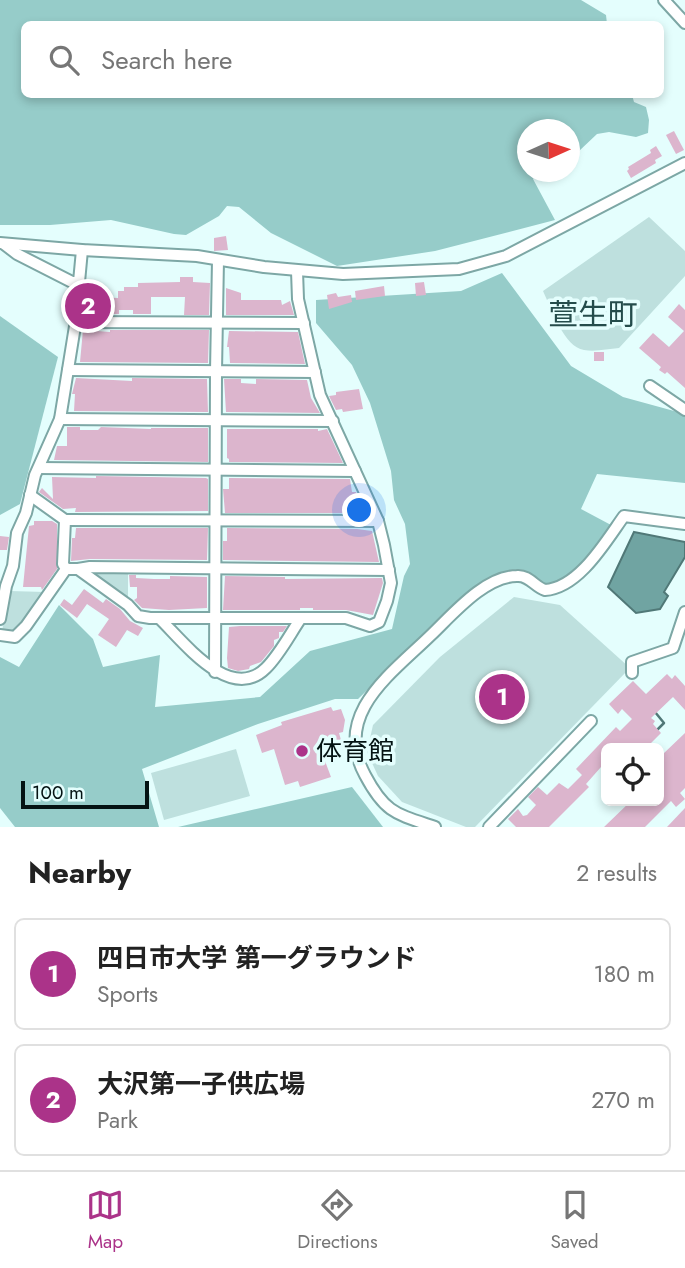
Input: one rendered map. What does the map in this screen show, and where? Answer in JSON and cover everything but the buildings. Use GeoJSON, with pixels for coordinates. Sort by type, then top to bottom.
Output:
{"type":"FeatureCollection","features":[{"type":"Feature","properties":{"kind":"street"},"geometry":{"type":"LineString","coordinates":[[664,0],[685,23]]}},
{"type":"Feature","properties":{"kind":"street"},"geometry":{"type":"LineString","coordinates":[[2,243],[197,256],[297,271],[343,274],[451,270],[488,262],[520,250],[685,163]]}},
{"type":"Feature","properties":{"kind":"street"},"geometry":{"type":"LineString","coordinates":[[2,243],[17,254],[72,282],[79,282]]}},
{"type":"Feature","properties":{"kind":"street"},"geometry":{"type":"LineString","coordinates":[[0,619],[14,560],[17,533],[38,468],[60,419],[81,289],[79,282],[82,250]]}},
{"type":"Feature","properties":{"kind":"street"},"geometry":{"type":"LineString","coordinates":[[215,671],[218,260]]}},
{"type":"Feature","properties":{"kind":"street"},"geometry":{"type":"LineString","coordinates":[[65,520],[63,564],[128,605],[138,616],[346,618],[370,626],[379,622],[391,583],[378,521],[320,395],[298,299],[297,271]]}},
{"type":"Feature","properties":{"kind":"street"},"geometry":{"type":"LineString","coordinates":[[76,322],[304,323]]}},
{"type":"Feature","properties":{"kind":"street"},"geometry":{"type":"LineString","coordinates":[[68,370],[315,372]]}},
{"type":"Feature","properties":{"kind":"street"},"geometry":{"type":"LineString","coordinates":[[650,386],[685,410]]}},
{"type":"Feature","properties":{"kind":"street"},"geometry":{"type":"LineString","coordinates":[[60,419],[333,421]]}},
{"type":"Feature","properties":{"kind":"street"},"geometry":{"type":"LineString","coordinates":[[38,468],[355,471]]}},
{"type":"Feature","properties":{"kind":"street"},"geometry":{"type":"LineString","coordinates":[[30,495],[65,520],[378,521]]}},
{"type":"Feature","properties":{"kind":"street"},"geometry":{"type":"LineString","coordinates":[[435,827],[393,812],[374,792],[354,748],[355,731],[362,708],[389,677],[474,593],[517,575],[545,590],[562,587],[590,561],[624,516],[685,524]]}},
{"type":"Feature","properties":{"kind":"street"},"geometry":{"type":"LineString","coordinates":[[72,569],[389,570]]}},
{"type":"Feature","properties":{"kind":"street"},"geometry":{"type":"LineString","coordinates":[[0,635],[15,637],[72,569]]}},
{"type":"Feature","properties":{"kind":"street"},"geometry":{"type":"LineString","coordinates":[[632,673],[632,662],[673,648],[685,612]]}},
{"type":"Feature","properties":{"kind":"street"},"geometry":{"type":"LineString","coordinates":[[159,618],[215,671],[243,678],[256,675],[268,666],[301,618]]}},
{"type":"Feature","properties":{"kind":"street"},"geometry":{"type":"LineString","coordinates":[[489,827],[591,721]]}},
{"type":"Feature","properties":{"kind":"shaded area"},"geometry":{"type":"Polygon","coordinates":[[[0,0],[581,0],[606,15],[607,21],[21,21],[21,98],[633,98],[634,102],[646,107],[649,120],[648,133],[636,137],[609,132],[597,134],[580,150],[580,119],[517,119],[517,182],[535,182],[555,220],[435,251],[337,266],[271,233],[239,207],[227,206],[219,216],[186,235],[111,220],[50,225],[0,225],[0,0]]]}},
{"type":"Feature","properties":{"kind":"shaded area"},"geometry":{"type":"Polygon","coordinates":[[[649,217],[685,251],[685,276],[619,348],[593,351],[577,347],[559,326],[543,291],[649,217]]]}},
{"type":"Feature","properties":{"kind":"shaded area"},"geometry":{"type":"Polygon","coordinates":[[[502,273],[571,366],[623,397],[685,414],[685,483],[597,474],[581,509],[611,525],[584,562],[562,581],[545,584],[520,571],[506,572],[472,589],[358,699],[335,699],[258,724],[142,769],[159,827],[15,827],[0,808],[0,657],[19,667],[59,605],[93,639],[103,667],[160,655],[155,707],[260,697],[310,651],[392,629],[404,576],[410,564],[405,524],[394,500],[391,471],[370,403],[352,365],[316,323],[316,300],[461,291],[502,273]]]}},
{"type":"Feature","properties":{"kind":"shaded area"},"geometry":{"type":"Polygon","coordinates":[[[84,296],[93,296],[93,319],[81,316],[84,296]]]}},
{"type":"Feature","properties":{"kind":"shaded area"},"geometry":{"type":"Polygon","coordinates":[[[0,316],[58,357],[20,504],[0,515],[0,316]]]}},
{"type":"Feature","properties":{"kind":"shaded area"},"geometry":{"type":"Polygon","coordinates":[[[634,532],[685,542],[685,557],[664,592],[668,596],[660,609],[636,613],[608,587],[634,532]]]}},
{"type":"Feature","properties":{"kind":"shaded area"},"geometry":{"type":"Polygon","coordinates":[[[128,572],[128,601],[89,574],[128,572]]]}},
{"type":"Feature","properties":{"kind":"shaded area"},"geometry":{"type":"Polygon","coordinates":[[[10,591],[45,592],[23,625],[12,635],[2,631],[10,591]]]}},
{"type":"Feature","properties":{"kind":"shaded area"},"geometry":{"type":"Polygon","coordinates":[[[514,597],[560,605],[630,668],[475,827],[466,827],[402,802],[378,776],[367,752],[373,725],[440,657],[514,597]]]}},
{"type":"Feature","properties":{"kind":"shaded area"},"geometry":{"type":"Polygon","coordinates":[[[236,749],[250,796],[164,820],[151,773],[236,749]]]}},
{"type":"Feature","properties":{"kind":"shaded area"},"geometry":{"type":"Polygon","coordinates":[[[352,787],[383,827],[178,827],[352,787]]]}},
{"type":"Feature","properties":{"kind":"waterway"},"geometry":{"type":"LineString","coordinates":[[655,712],[664,723],[657,730]]}},
{"type":"Feature","properties":{"kind":"place","name":"大沢第一子供広場"},"geometry":{"type":"Point","coordinates":[88,306]}},
{"type":"Feature","properties":{"kind":"place","name":"四日市大学 第一グラウンド"},"geometry":{"type":"Point","coordinates":[502,697]}},
{"type":"Feature","properties":{"kind":"place","name":"体育館"},"geometry":{"type":"Point","coordinates":[302,751]}},
{"type":"Feature","properties":{"kind":"district","name":"萱生町"},"geometry":{"type":"Point","coordinates":[593,314]}}]}
